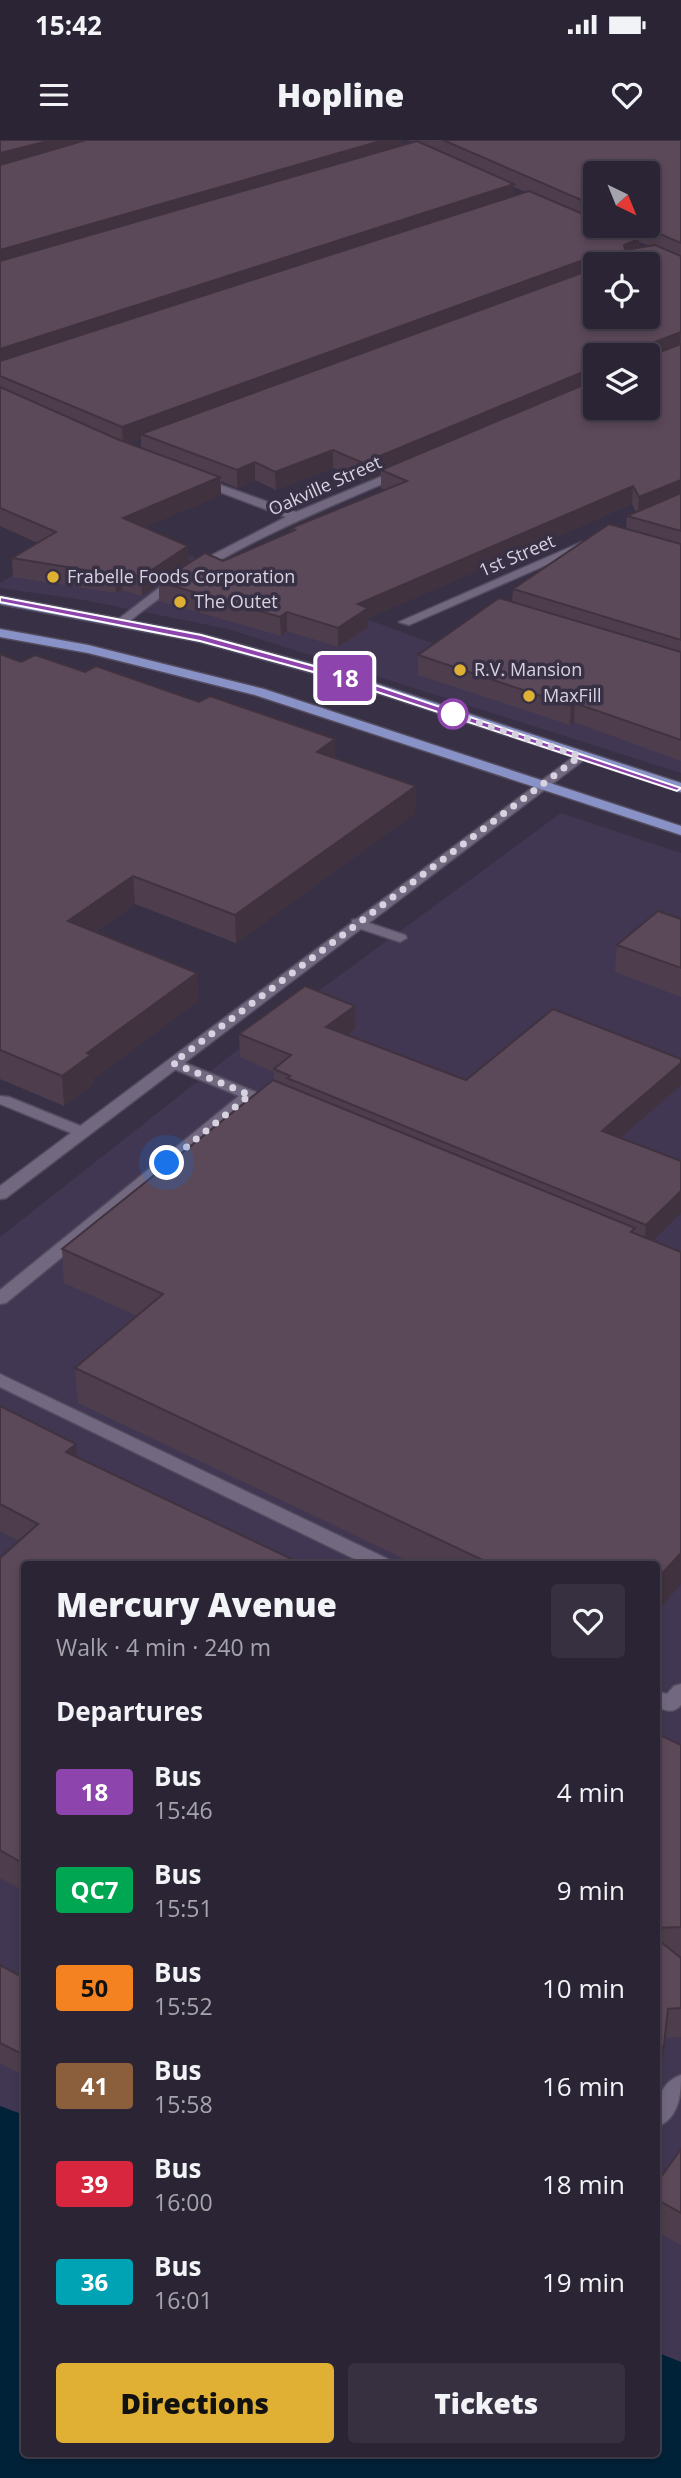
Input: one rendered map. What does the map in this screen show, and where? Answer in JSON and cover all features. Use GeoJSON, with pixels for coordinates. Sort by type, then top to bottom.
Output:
{"type":"FeatureCollection","features":[{"type":"Feature","properties":{"kind":"main road"},"geometry":{"type":"LineString","coordinates":[[0,600],[122,621],[336,675],[681,789]]}},
{"type":"Feature","properties":{"kind":"main road"},"geometry":{"type":"LineString","coordinates":[[0,633],[68,643],[168,665],[295,701],[681,831]]}},
{"type":"Feature","properties":{"kind":"street","name":"Oakville Street"},"geometry":{"type":"LineString","coordinates":[[122,621],[158,589],[200,563],[295,516],[420,464]]}},
{"type":"Feature","properties":{"kind":"street"},"geometry":{"type":"LineString","coordinates":[[185,475],[295,516]]}},
{"type":"Feature","properties":{"kind":"street","name":"1st Street"},"geometry":{"type":"LineString","coordinates":[[405,622],[600,539]]}},
{"type":"Feature","properties":{"kind":"street"},"geometry":{"type":"LineString","coordinates":[[460,599],[486,607]]}},
{"type":"Feature","properties":{"kind":"street"},"geometry":{"type":"LineString","coordinates":[[0,1194],[580,756]]}},
{"type":"Feature","properties":{"kind":"street"},"geometry":{"type":"LineString","coordinates":[[357,923],[400,938]]}},
{"type":"Feature","properties":{"kind":"street"},"geometry":{"type":"LineString","coordinates":[[173,1063],[288,1111]]}},
{"type":"Feature","properties":{"kind":"street"},"geometry":{"type":"LineString","coordinates":[[0,1299],[250,1095]]}},
{"type":"Feature","properties":{"kind":"street"},"geometry":{"type":"LineString","coordinates":[[3,1100],[82,1132]]}},
{"type":"Feature","properties":{"kind":"street"},"geometry":{"type":"LineString","coordinates":[[0,1380],[375,1561]]}},
{"type":"Feature","properties":{"kind":"street"},"geometry":{"type":"LineString","coordinates":[[660,1700],[670,1704],[681,1691]]}},
{"type":"Feature","properties":{"kind":"street"},"geometry":{"type":"LineString","coordinates":[[660,2112],[681,2084]]}},
{"type":"Feature","properties":{"kind":"shaded area"},"geometry":{"type":"Polygon","coordinates":[[[98,522],[427,641],[681,723],[681,773],[228,629],[84,600],[0,588],[0,583],[98,522]]]}},
{"type":"Feature","properties":{"kind":"shaded area"},"geometry":{"type":"Polygon","coordinates":[[[561,813],[681,853],[681,2362],[660,2354],[660,1561],[21,1561],[21,2114],[0,2106],[0,1237],[231,1055],[561,813]]]}},
{"type":"Feature","properties":{"kind":"water"},"geometry":{"type":"Polygon","coordinates":[[[0,2106],[21,2114],[21,2457],[660,2457],[660,2354],[681,2362],[681,2478],[0,2478],[0,2106]]]}},
{"type":"Feature","properties":{"kind":"building"},"geometry":{"type":"Polygon","coordinates":[[[0,140],[52,140],[0,153],[0,140]]]}},
{"type":"Feature","properties":{"kind":"building"},"geometry":{"type":"Polygon","coordinates":[[[86,140],[384,140],[0,250],[0,165],[86,140]]]}},
{"type":"Feature","properties":{"kind":"building"},"geometry":{"type":"Polygon","coordinates":[[[443,140],[681,140],[681,243],[660,234],[660,161],[583,161],[583,201],[443,140]]]}},
{"type":"Feature","properties":{"kind":"building"},"geometry":{"type":"Polygon","coordinates":[[[417,141],[514,184],[0,349],[0,261],[417,141]]]}},
{"type":"Feature","properties":{"kind":"building"},"geometry":{"type":"Polygon","coordinates":[[[529,191],[583,214],[583,238],[637,238],[639,239],[624,245],[625,250],[655,245],[681,256],[681,332],[652,343],[583,343],[583,372],[363,463],[333,450],[275,472],[255,462],[237,470],[141,434],[583,272],[583,329],[660,329],[660,252],[583,252],[583,260],[122,427],[0,376],[0,361],[529,191]]]}},
{"type":"Feature","properties":{"kind":"building"},"geometry":{"type":"Polygon","coordinates":[[[681,344],[681,480],[639,497],[633,486],[358,604],[368,608],[338,628],[287,612],[280,617],[159,582],[205,553],[223,561],[295,530],[291,528],[407,481],[381,470],[583,385],[583,420],[660,420],[660,352],[681,344]]]}},
{"type":"Feature","properties":{"kind":"building"},"geometry":{"type":"Polygon","coordinates":[[[0,387],[117,439],[220,477],[123,518],[188,546],[141,577],[121,571],[115,575],[12,558],[56,532],[0,508],[0,387]]]}},
{"type":"Feature","properties":{"kind":"building"},"geometry":{"type":"Polygon","coordinates":[[[681,493],[681,531],[627,516],[681,493]]]}},
{"type":"Feature","properties":{"kind":"building"},"geometry":{"type":"Polygon","coordinates":[[[609,524],[681,544],[681,640],[513,589],[609,524]]]}},
{"type":"Feature","properties":{"kind":"building"},"geometry":{"type":"Polygon","coordinates":[[[499,598],[681,652],[681,740],[575,703],[571,706],[418,655],[499,598]]]}},
{"type":"Feature","properties":{"kind":"building"},"geometry":{"type":"Polygon","coordinates":[[[0,654],[21,662],[35,655],[85,672],[96,666],[199,702],[210,696],[335,739],[317,752],[416,786],[235,915],[133,876],[68,921],[197,973],[87,1053],[91,1055],[62,1076],[0,1050],[0,654]]]}},
{"type":"Feature","properties":{"kind":"building"},"geometry":{"type":"Polygon","coordinates":[[[658,911],[681,919],[681,968],[617,945],[658,911]]]}},
{"type":"Feature","properties":{"kind":"building"},"geometry":{"type":"Polygon","coordinates":[[[305,986],[355,1006],[326,1027],[466,1080],[553,1009],[681,1059],[681,1063],[602,1131],[681,1161],[681,1191],[646,1225],[287,1078],[290,1076],[274,1069],[291,1055],[239,1034],[305,986]]]}},
{"type":"Feature","properties":{"kind":"building"},"geometry":{"type":"Polygon","coordinates":[[[273,1080],[635,1228],[631,1232],[681,1252],[681,1553],[660,1576],[660,1561],[485,1561],[75,1368],[163,1294],[62,1249],[273,1080]]]}},
{"type":"Feature","properties":{"kind":"building"},"geometry":{"type":"Polygon","coordinates":[[[0,1406],[76,1444],[66,1452],[296,1561],[21,1561],[21,1862],[0,1850],[0,1558],[38,1524],[0,1504],[0,1406]]]}},
{"type":"Feature","properties":{"kind":"building"},"geometry":{"type":"Polygon","coordinates":[[[660,1735],[681,1745],[681,1927],[660,1928],[660,1735]]]}},
{"type":"Feature","properties":{"kind":"building"},"geometry":{"type":"Polygon","coordinates":[[[660,1941],[681,1958],[681,2008],[668,2009],[664,2045],[660,2050],[660,1941]]]}},
{"type":"Feature","properties":{"kind":"building"},"geometry":{"type":"Polygon","coordinates":[[[0,1965],[21,1976],[21,2054],[0,2043],[0,1965]]]}},
{"type":"Feature","properties":{"kind":"building"},"geometry":{"type":"Polygon","coordinates":[[[681,2149],[681,2213],[660,2201],[660,2178],[681,2149]]]}},
{"type":"Feature","properties":{"kind":"bus line","name":"18"},"geometry":{"type":"LineString","coordinates":[[0,600],[201,638],[336,675],[681,788]]}},
{"type":"Feature","properties":{"kind":"place","name":"Frabelle Foods Corporation"},"geometry":{"type":"Point","coordinates":[53,577]}},
{"type":"Feature","properties":{"kind":"place","name":"The Outet"},"geometry":{"type":"Point","coordinates":[180,602]}},
{"type":"Feature","properties":{"kind":"place","name":"R.V. Mansion"},"geometry":{"type":"Point","coordinates":[460,670]}},
{"type":"Feature","properties":{"kind":"place","name":"MaxFill"},"geometry":{"type":"Point","coordinates":[529,696]}},
{"type":"Feature","properties":{"kind":"route"},"geometry":{"type":"LineString","coordinates":[[167,1163],[250,1095],[173,1063],[580,756],[453,714]]}}]}
